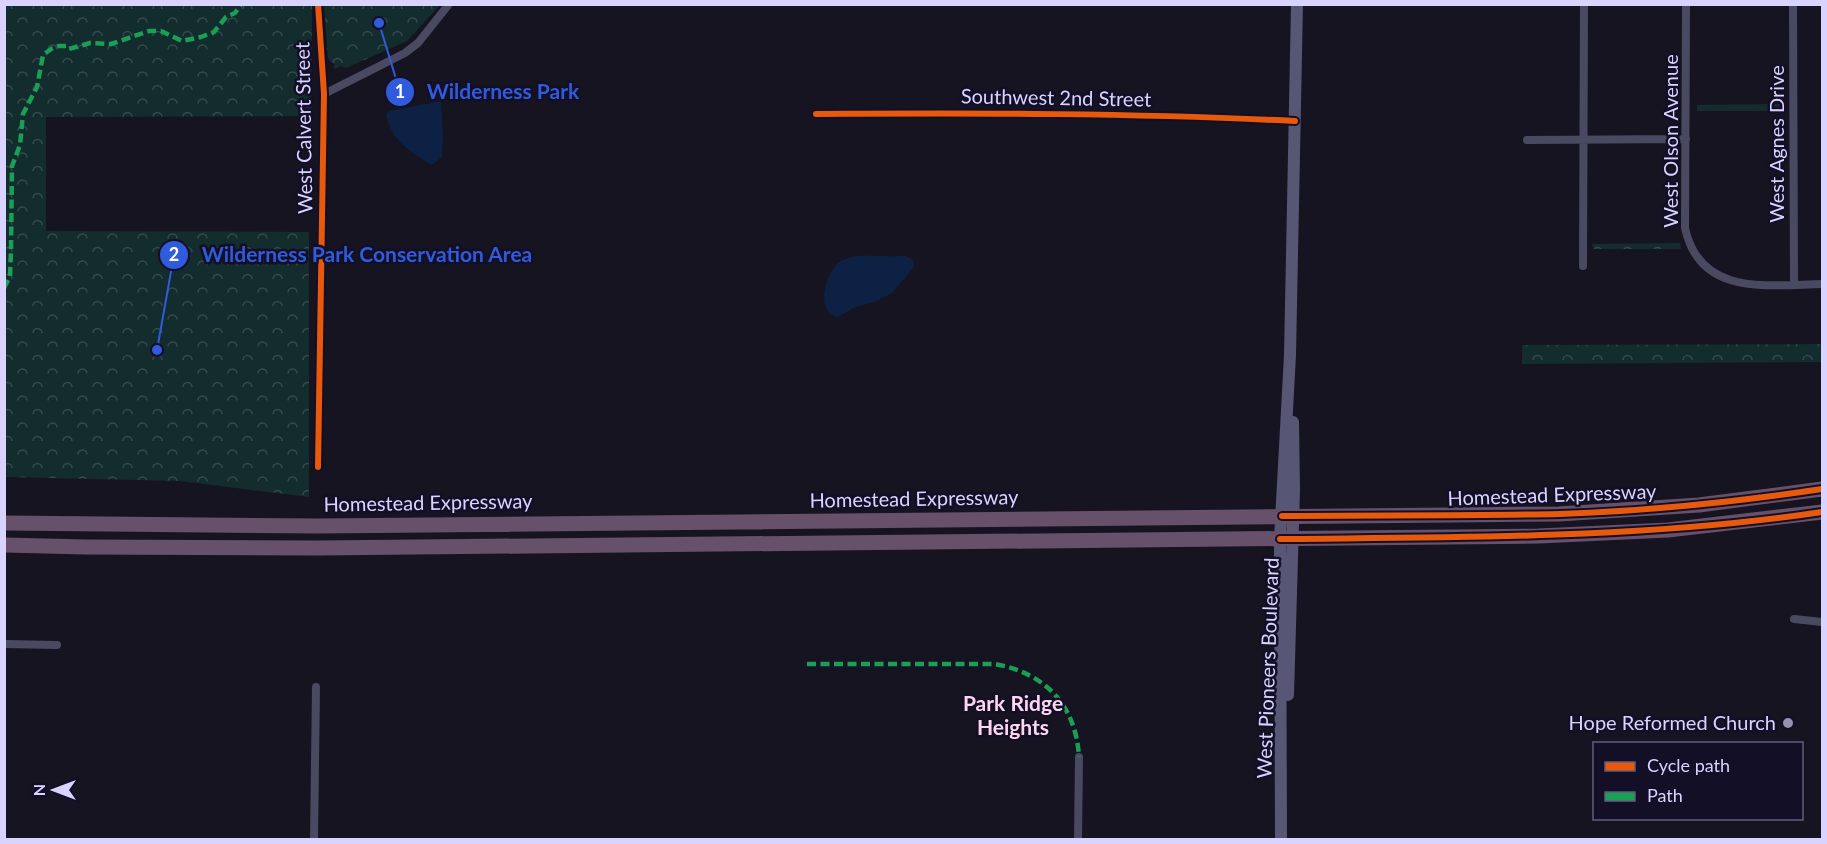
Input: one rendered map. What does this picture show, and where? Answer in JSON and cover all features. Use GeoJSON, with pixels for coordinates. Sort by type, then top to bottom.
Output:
{"type":"FeatureCollection","features":[{"type":"Feature","properties":{"kind":"highway","name":"Homestead Expressway"},"geometry":{"type":"LineString","coordinates":[[4,523],[330,525],[1559,514],[1699,505],[1822,489]]}},
{"type":"Feature","properties":{"kind":"highway","name":"Homestead Expressway"},"geometry":{"type":"LineString","coordinates":[[4,545],[318,548],[1539,536],[1679,529],[1822,512]]}},
{"type":"Feature","properties":{"kind":"main road","name":"West Pioneers Boulevard"},"geometry":{"type":"LineString","coordinates":[[1281,840],[1298,4]]}},
{"type":"Feature","properties":{"kind":"street","name":"West Calvert Street"},"geometry":{"type":"LineString","coordinates":[[318,4],[324,94],[318,467]]}},
{"type":"Feature","properties":{"kind":"street"},"geometry":{"type":"LineString","coordinates":[[324,94],[405,53],[418,44],[449,4]]}},
{"type":"Feature","properties":{"kind":"street"},"geometry":{"type":"LineString","coordinates":[[1583,266],[1584,4]]}},
{"type":"Feature","properties":{"kind":"street","name":"West Olson Avenue"},"geometry":{"type":"LineString","coordinates":[[1686,4],[1685,228],[1689,243],[1697,257],[1709,270],[1724,278],[1742,283],[1794,284]]}},
{"type":"Feature","properties":{"kind":"street","name":"West Agnes Drive"},"geometry":{"type":"LineString","coordinates":[[1793,4],[1794,284]]}},
{"type":"Feature","properties":{"kind":"street","name":"Southwest 2nd Street"},"geometry":{"type":"LineString","coordinates":[[816,114],[1173,116],[1295,121]]}},
{"type":"Feature","properties":{"kind":"street"},"geometry":{"type":"LineString","coordinates":[[1527,140],[1686,139]]}},
{"type":"Feature","properties":{"kind":"street"},"geometry":{"type":"LineString","coordinates":[[1794,284],[1822,284]]}},
{"type":"Feature","properties":{"kind":"street"},"geometry":{"type":"LineString","coordinates":[[1794,620],[1822,622]]}},
{"type":"Feature","properties":{"kind":"street"},"geometry":{"type":"LineString","coordinates":[[4,644],[57,645]]}},
{"type":"Feature","properties":{"kind":"street"},"geometry":{"type":"LineString","coordinates":[[314,840],[316,687]]}},
{"type":"Feature","properties":{"kind":"street"},"geometry":{"type":"LineString","coordinates":[[1078,840],[1079,757]]}},
{"type":"Feature","properties":{"kind":"green space"},"geometry":{"type":"Polygon","coordinates":[[[5,4],[312,5],[311,116],[46,117],[46,231],[309,232],[309,497],[180,481],[5,477],[5,4]]]}},
{"type":"Feature","properties":{"kind":"green space"},"geometry":{"type":"Polygon","coordinates":[[[324,4],[440,5],[407,41],[346,68],[341,66],[334,69],[334,64],[328,59],[324,4]]]}},
{"type":"Feature","properties":{"kind":"green space"},"geometry":{"type":"Polygon","coordinates":[[[1783,104],[1783,111],[1697,111],[1697,105],[1783,104]]]}},
{"type":"Feature","properties":{"kind":"green space"},"geometry":{"type":"Polygon","coordinates":[[[1680,243],[1681,249],[1594,249],[1592,244],[1680,243]]]}},
{"type":"Feature","properties":{"kind":"green space"},"geometry":{"type":"Polygon","coordinates":[[[1822,344],[1822,362],[1522,364],[1522,345],[1822,344]]]}},
{"type":"Feature","properties":{"kind":"water"},"geometry":{"type":"Polygon","coordinates":[[[441,101],[442,157],[432,165],[403,145],[393,132],[386,115],[389,111],[441,101]]]}},
{"type":"Feature","properties":{"kind":"water"},"geometry":{"type":"Polygon","coordinates":[[[906,256],[913,260],[914,267],[892,293],[874,302],[855,307],[838,317],[830,314],[824,299],[825,290],[827,280],[837,264],[855,257],[906,256]]]}},
{"type":"Feature","properties":{"kind":"marked path"},"geometry":{"type":"LineString","coordinates":[[4,288],[10,276],[12,166],[20,145],[23,114],[37,87],[43,55],[59,46],[66,46],[69,49],[90,43],[111,44],[149,31],[161,31],[182,41],[201,37],[214,32],[226,17],[235,13],[241,4]]}},
{"type":"Feature","properties":{"kind":"marked path"},"geometry":{"type":"LineString","coordinates":[[807,664],[995,664],[1013,668],[1029,675],[1055,694],[1072,722],[1079,757]]}},
{"type":"Feature","properties":{"kind":"cycle path"},"geometry":{"type":"LineString","coordinates":[[318,4],[324,94],[318,467]]}},
{"type":"Feature","properties":{"kind":"cycle path"},"geometry":{"type":"LineString","coordinates":[[816,114],[1056,114],[1295,121]]}},
{"type":"Feature","properties":{"kind":"cycle path"},"geometry":{"type":"LineString","coordinates":[[1282,516],[1593,513],[1691,505],[1822,489]]}},
{"type":"Feature","properties":{"kind":"cycle path"},"geometry":{"type":"LineString","coordinates":[[1280,539],[1484,537],[1620,532],[1755,521],[1822,512]]}},
{"type":"Feature","properties":{"kind":"place","name":"Wilderness Park"},"geometry":{"type":"Point","coordinates":[379,23]}},
{"type":"Feature","properties":{"kind":"place","name":"Wilderness Park Conservation Area"},"geometry":{"type":"Point","coordinates":[157,350]}},
{"type":"Feature","properties":{"kind":"place","name":"Hope Reformed Church"},"geometry":{"type":"Point","coordinates":[1788,723]}},
{"type":"Feature","properties":{"kind":"district","name":"Park Ridge Heights"},"geometry":{"type":"Point","coordinates":[1013,716]}}]}
